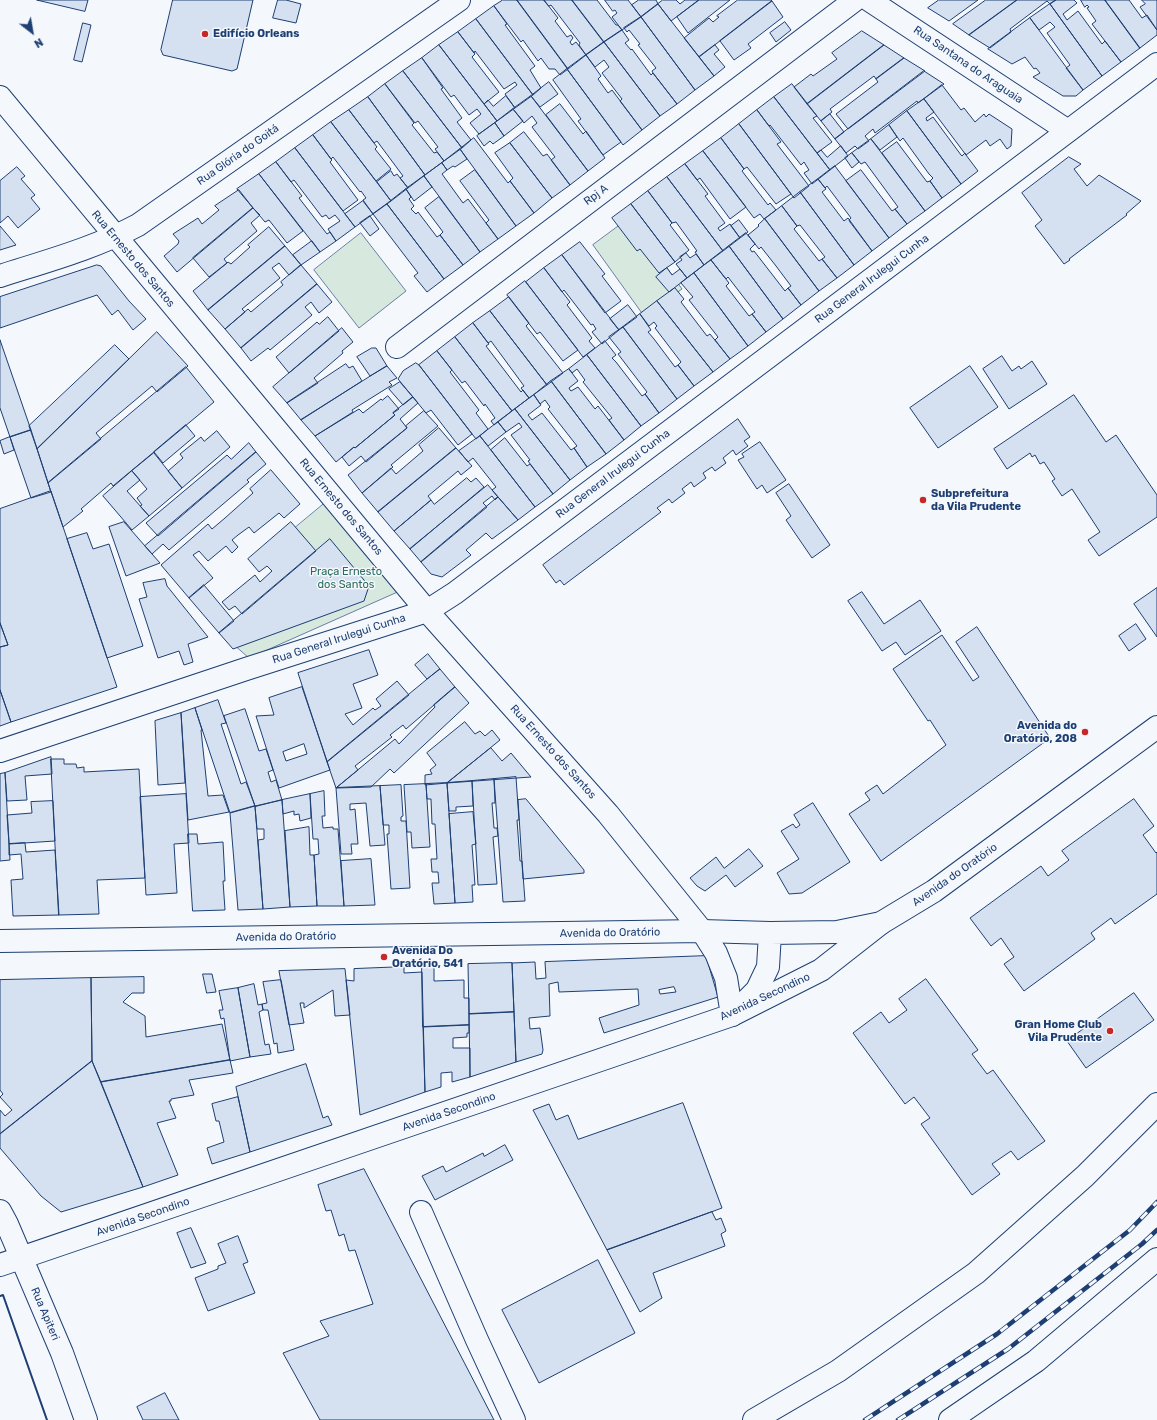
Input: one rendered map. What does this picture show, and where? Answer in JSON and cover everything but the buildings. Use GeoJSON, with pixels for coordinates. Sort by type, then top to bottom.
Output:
{"type":"FeatureCollection","features":[{"type":"Feature","properties":{"kind":"street","name":"Rua Glória do Goitá"},"geometry":{"type":"LineString","coordinates":[[0,276],[115,237],[138,225],[460,0]]}},
{"type":"Feature","properties":{"kind":"street","name":"Rpj A"},"geometry":{"type":"LineString","coordinates":[[397,347],[855,0]]}},
{"type":"Feature","properties":{"kind":"street","name":"Rua Santana do Araguaia"},"geometry":{"type":"LineString","coordinates":[[869,0],[1068,131]]}},
{"type":"Feature","properties":{"kind":"street","name":"Rua General Irulegui Cunha"},"geometry":{"type":"LineString","coordinates":[[0,751],[246,669],[427,611],[455,593],[1157,64]]}},
{"type":"Feature","properties":{"kind":"street","name":"Rua Ernesto dos Santos"},"geometry":{"type":"LineString","coordinates":[[0,97],[427,611],[608,814],[702,932],[716,953],[726,978],[732,1015]]}},
{"type":"Feature","properties":{"kind":"street","name":"Avenida do Oratório"},"geometry":{"type":"LineString","coordinates":[[0,940],[702,932],[836,932],[881,923],[934,891],[1157,727]]}},
{"type":"Feature","properties":{"kind":"street","name":"Avenida Secondino"},"geometry":{"type":"LineString","coordinates":[[0,1265],[732,1015],[821,970],[881,923]]}},
{"type":"Feature","properties":{"kind":"street"},"geometry":{"type":"LineString","coordinates":[[732,1015],[757,990],[768,967],[770,933]]}},
{"type":"Feature","properties":{"kind":"street"},"geometry":{"type":"LineString","coordinates":[[754,1420],[838,1371],[976,1273],[1085,1176],[1157,1104]]}},
{"type":"Feature","properties":{"kind":"street","name":"Rua Apiteri"},"geometry":{"type":"LineString","coordinates":[[0,1210],[62,1353],[86,1420]]}},
{"type":"Feature","properties":{"kind":"street"},"geometry":{"type":"LineString","coordinates":[[421,1212],[514,1420]]}},
{"type":"Feature","properties":{"kind":"street"},"geometry":{"type":"LineString","coordinates":[[950,1420],[1036,1362],[1157,1259]]}},
{"type":"Feature","properties":{"kind":"green space"},"geometry":{"type":"Polygon","coordinates":[[[631,217],[682,289],[644,316],[593,245],[631,217]]]}},
{"type":"Feature","properties":{"kind":"green space"},"geometry":{"type":"Polygon","coordinates":[[[361,233],[406,291],[359,328],[314,270],[361,233]]]}},
{"type":"Feature","properties":{"kind":"green space","name":"Praça Ernesto dos Santos"},"geometry":{"type":"Polygon","coordinates":[[[325,503],[402,590],[249,658],[225,637],[315,563],[290,532],[325,503]]]}},
{"type":"Feature","properties":{"kind":"railway"},"geometry":{"type":"LineString","coordinates":[[865,1420],[997,1334],[1130,1230],[1157,1202]]}},
{"type":"Feature","properties":{"kind":"railway"},"geometry":{"type":"LineString","coordinates":[[898,1420],[1008,1349],[1142,1244],[1157,1230]]}},
{"type":"Feature","properties":{"kind":"wall"},"geometry":{"type":"LineString","coordinates":[[0,1296],[3,1295],[47,1420]]}},
{"type":"Feature","properties":{"kind":"place","name":"Edifício Orleans"},"geometry":{"type":"Point","coordinates":[205,34]}},
{"type":"Feature","properties":{"kind":"place","name":"Subprefeitura da Vila Prudente"},"geometry":{"type":"Point","coordinates":[923,500]}},
{"type":"Feature","properties":{"kind":"place","name":"Avenida do Oratório, 208"},"geometry":{"type":"Point","coordinates":[1085,732]}},
{"type":"Feature","properties":{"kind":"place","name":"Avenida Do Oratório, 541"},"geometry":{"type":"Point","coordinates":[384,957]}},
{"type":"Feature","properties":{"kind":"place","name":"Gran Home Club Vila Prudente"},"geometry":{"type":"Point","coordinates":[1110,1031]}}]}
